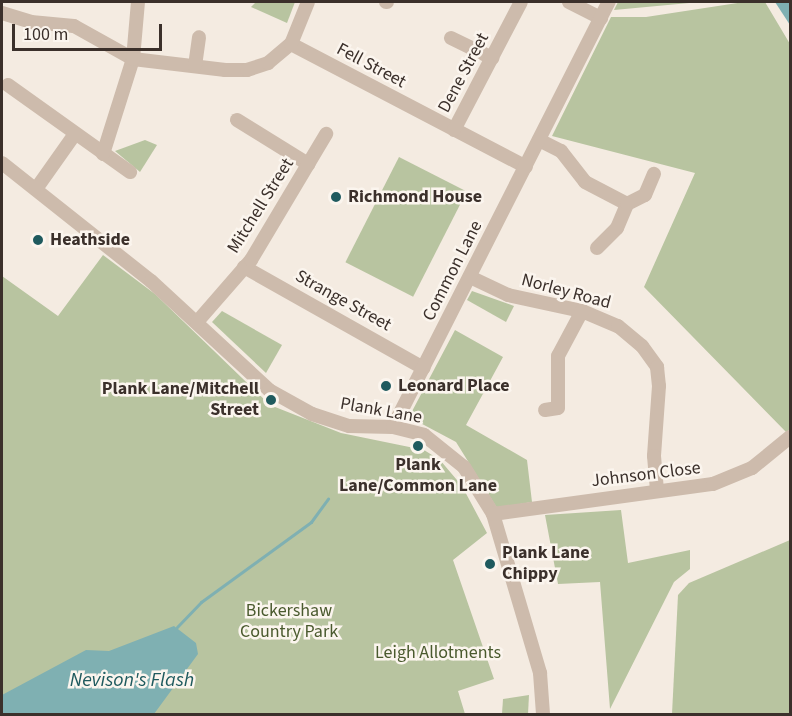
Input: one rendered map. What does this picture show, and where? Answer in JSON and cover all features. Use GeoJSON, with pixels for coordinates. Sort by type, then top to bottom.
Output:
{"type":"FeatureCollection","features":[{"type":"Feature","properties":{"kind":"street"},"geometry":{"type":"LineString","coordinates":[[103,154],[133,59],[138,2]]}},
{"type":"Feature","properties":{"kind":"street"},"geometry":{"type":"LineString","coordinates":[[2,13],[31,22],[74,26],[133,59],[247,70],[268,63],[291,44],[308,2]]}},
{"type":"Feature","properties":{"kind":"street","name":"Dene Street"},"geometry":{"type":"LineString","coordinates":[[454,130],[521,2]]}},
{"type":"Feature","properties":{"kind":"street"},"geometry":{"type":"LineString","coordinates":[[569,2],[601,18]]}},
{"type":"Feature","properties":{"kind":"street","name":"Common Lane"},"geometry":{"type":"LineString","coordinates":[[393,427],[609,2]]}},
{"type":"Feature","properties":{"kind":"street"},"geometry":{"type":"LineString","coordinates":[[195,66],[199,37]]}},
{"type":"Feature","properties":{"kind":"street"},"geometry":{"type":"LineString","coordinates":[[451,38],[492,58]]}},
{"type":"Feature","properties":{"kind":"street","name":"Fell Street"},"geometry":{"type":"LineString","coordinates":[[291,44],[526,167]]}},
{"type":"Feature","properties":{"kind":"street"},"geometry":{"type":"LineString","coordinates":[[11,94],[130,172]]}},
{"type":"Feature","properties":{"kind":"street"},"geometry":{"type":"LineString","coordinates":[[237,120],[308,164]]}},
{"type":"Feature","properties":{"kind":"street"},"geometry":{"type":"LineString","coordinates":[[36,189],[75,134]]}},
{"type":"Feature","properties":{"kind":"street","name":"Mitchell Street"},"geometry":{"type":"LineString","coordinates":[[197,322],[244,267],[326,134]]}},
{"type":"Feature","properties":{"kind":"street"},"geometry":{"type":"LineString","coordinates":[[539,140],[561,151],[585,182],[627,204]]}},
{"type":"Feature","properties":{"kind":"street","name":"Plank Lane"},"geometry":{"type":"LineString","coordinates":[[2,163],[36,189],[146,287],[197,322],[269,390],[290,403],[349,426],[393,427],[424,435],[464,467],[493,514],[540,673],[543,714]]}},
{"type":"Feature","properties":{"kind":"street"},"geometry":{"type":"LineString","coordinates":[[597,248],[617,228],[627,204],[645,195],[654,174]]}},
{"type":"Feature","properties":{"kind":"street","name":"Strange Street"},"geometry":{"type":"LineString","coordinates":[[244,267],[423,368]]}},
{"type":"Feature","properties":{"kind":"street","name":"Norley Road"},"geometry":{"type":"LineString","coordinates":[[470,277],[508,295],[582,311],[618,326],[642,346],[657,367],[659,386],[654,456],[657,491]]}},
{"type":"Feature","properties":{"kind":"street"},"geometry":{"type":"LineString","coordinates":[[545,410],[558,408],[558,356],[582,311]]}},
{"type":"Feature","properties":{"kind":"street","name":"Johnson Close"},"geometry":{"type":"LineString","coordinates":[[493,514],[713,484],[752,468],[790,437]]}},
{"type":"Feature","properties":{"kind":"green space"},"geometry":{"type":"Polygon","coordinates":[[[256,2],[295,2],[287,23],[251,7],[256,2]]]}},
{"type":"Feature","properties":{"kind":"green space"},"geometry":{"type":"Polygon","coordinates":[[[618,2],[700,2],[614,10],[618,2]]]}},
{"type":"Feature","properties":{"kind":"green space"},"geometry":{"type":"Polygon","coordinates":[[[744,2],[765,2],[790,44],[790,428],[787,433],[644,287],[695,173],[552,136],[611,17],[646,17],[744,2]]]}},
{"type":"Feature","properties":{"kind":"green space"},"geometry":{"type":"Polygon","coordinates":[[[145,140],[157,145],[140,172],[115,151],[145,140]]]}},
{"type":"Feature","properties":{"kind":"green space"},"geometry":{"type":"Polygon","coordinates":[[[399,157],[467,192],[413,297],[345,262],[399,157]]]}},
{"type":"Feature","properties":{"kind":"green space"},"geometry":{"type":"Polygon","coordinates":[[[103,255],[155,294],[270,405],[341,433],[424,450],[440,460],[462,486],[487,533],[453,560],[494,679],[458,691],[465,714],[2,714],[2,276],[58,316],[103,255]]]}},
{"type":"Feature","properties":{"kind":"green space"},"geometry":{"type":"Polygon","coordinates":[[[472,291],[514,306],[506,322],[467,300],[472,291]]]}},
{"type":"Feature","properties":{"kind":"green space"},"geometry":{"type":"Polygon","coordinates":[[[222,311],[282,345],[266,373],[212,322],[222,311]]]}},
{"type":"Feature","properties":{"kind":"green space"},"geometry":{"type":"Polygon","coordinates":[[[455,330],[503,357],[466,425],[527,460],[532,502],[497,508],[456,442],[409,417],[455,330]]]}},
{"type":"Feature","properties":{"kind":"green space"},"geometry":{"type":"Polygon","coordinates":[[[621,510],[628,563],[690,550],[690,569],[674,582],[610,709],[600,582],[558,584],[545,515],[621,510]]]}},
{"type":"Feature","properties":{"kind":"green space"},"geometry":{"type":"Polygon","coordinates":[[[790,540],[790,714],[672,714],[678,595],[689,583],[790,540]]]}},
{"type":"Feature","properties":{"kind":"green space"},"geometry":{"type":"Polygon","coordinates":[[[529,695],[528,714],[502,714],[503,699],[529,695]]]}},
{"type":"Feature","properties":{"kind":"water"},"geometry":{"type":"Polygon","coordinates":[[[775,2],[790,2],[790,25],[775,2]]]}},
{"type":"Feature","properties":{"kind":"water","name":"Nevison's Flash"},"geometry":{"type":"Polygon","coordinates":[[[174,626],[196,643],[198,654],[154,714],[2,714],[2,695],[86,650],[109,651],[174,626]]]}},
{"type":"Feature","properties":{"kind":"waterway"},"geometry":{"type":"LineString","coordinates":[[177,627],[201,602],[311,522],[328,499]]}},
{"type":"Feature","properties":{"kind":"place","name":"Richmond House"},"geometry":{"type":"Point","coordinates":[336,197]}},
{"type":"Feature","properties":{"kind":"place","name":"Heathside"},"geometry":{"type":"Point","coordinates":[38,240]}},
{"type":"Feature","properties":{"kind":"place","name":"Leonard Place"},"geometry":{"type":"Point","coordinates":[386,386]}},
{"type":"Feature","properties":{"kind":"place","name":"Plank Lane/Mitchell Street"},"geometry":{"type":"Point","coordinates":[271,400]}},
{"type":"Feature","properties":{"kind":"place","name":"Plank Lane/Common Lane"},"geometry":{"type":"Point","coordinates":[418,446]}},
{"type":"Feature","properties":{"kind":"place","name":"Plank Lane Chippy"},"geometry":{"type":"Point","coordinates":[490,564]}},
{"type":"Feature","properties":{"kind":"park label","name":"Bickershaw Country Park"},"geometry":{"type":"Point","coordinates":[289,622]}},
{"type":"Feature","properties":{"kind":"park label","name":"Leigh Allotments"},"geometry":{"type":"Point","coordinates":[438,653]}}]}
